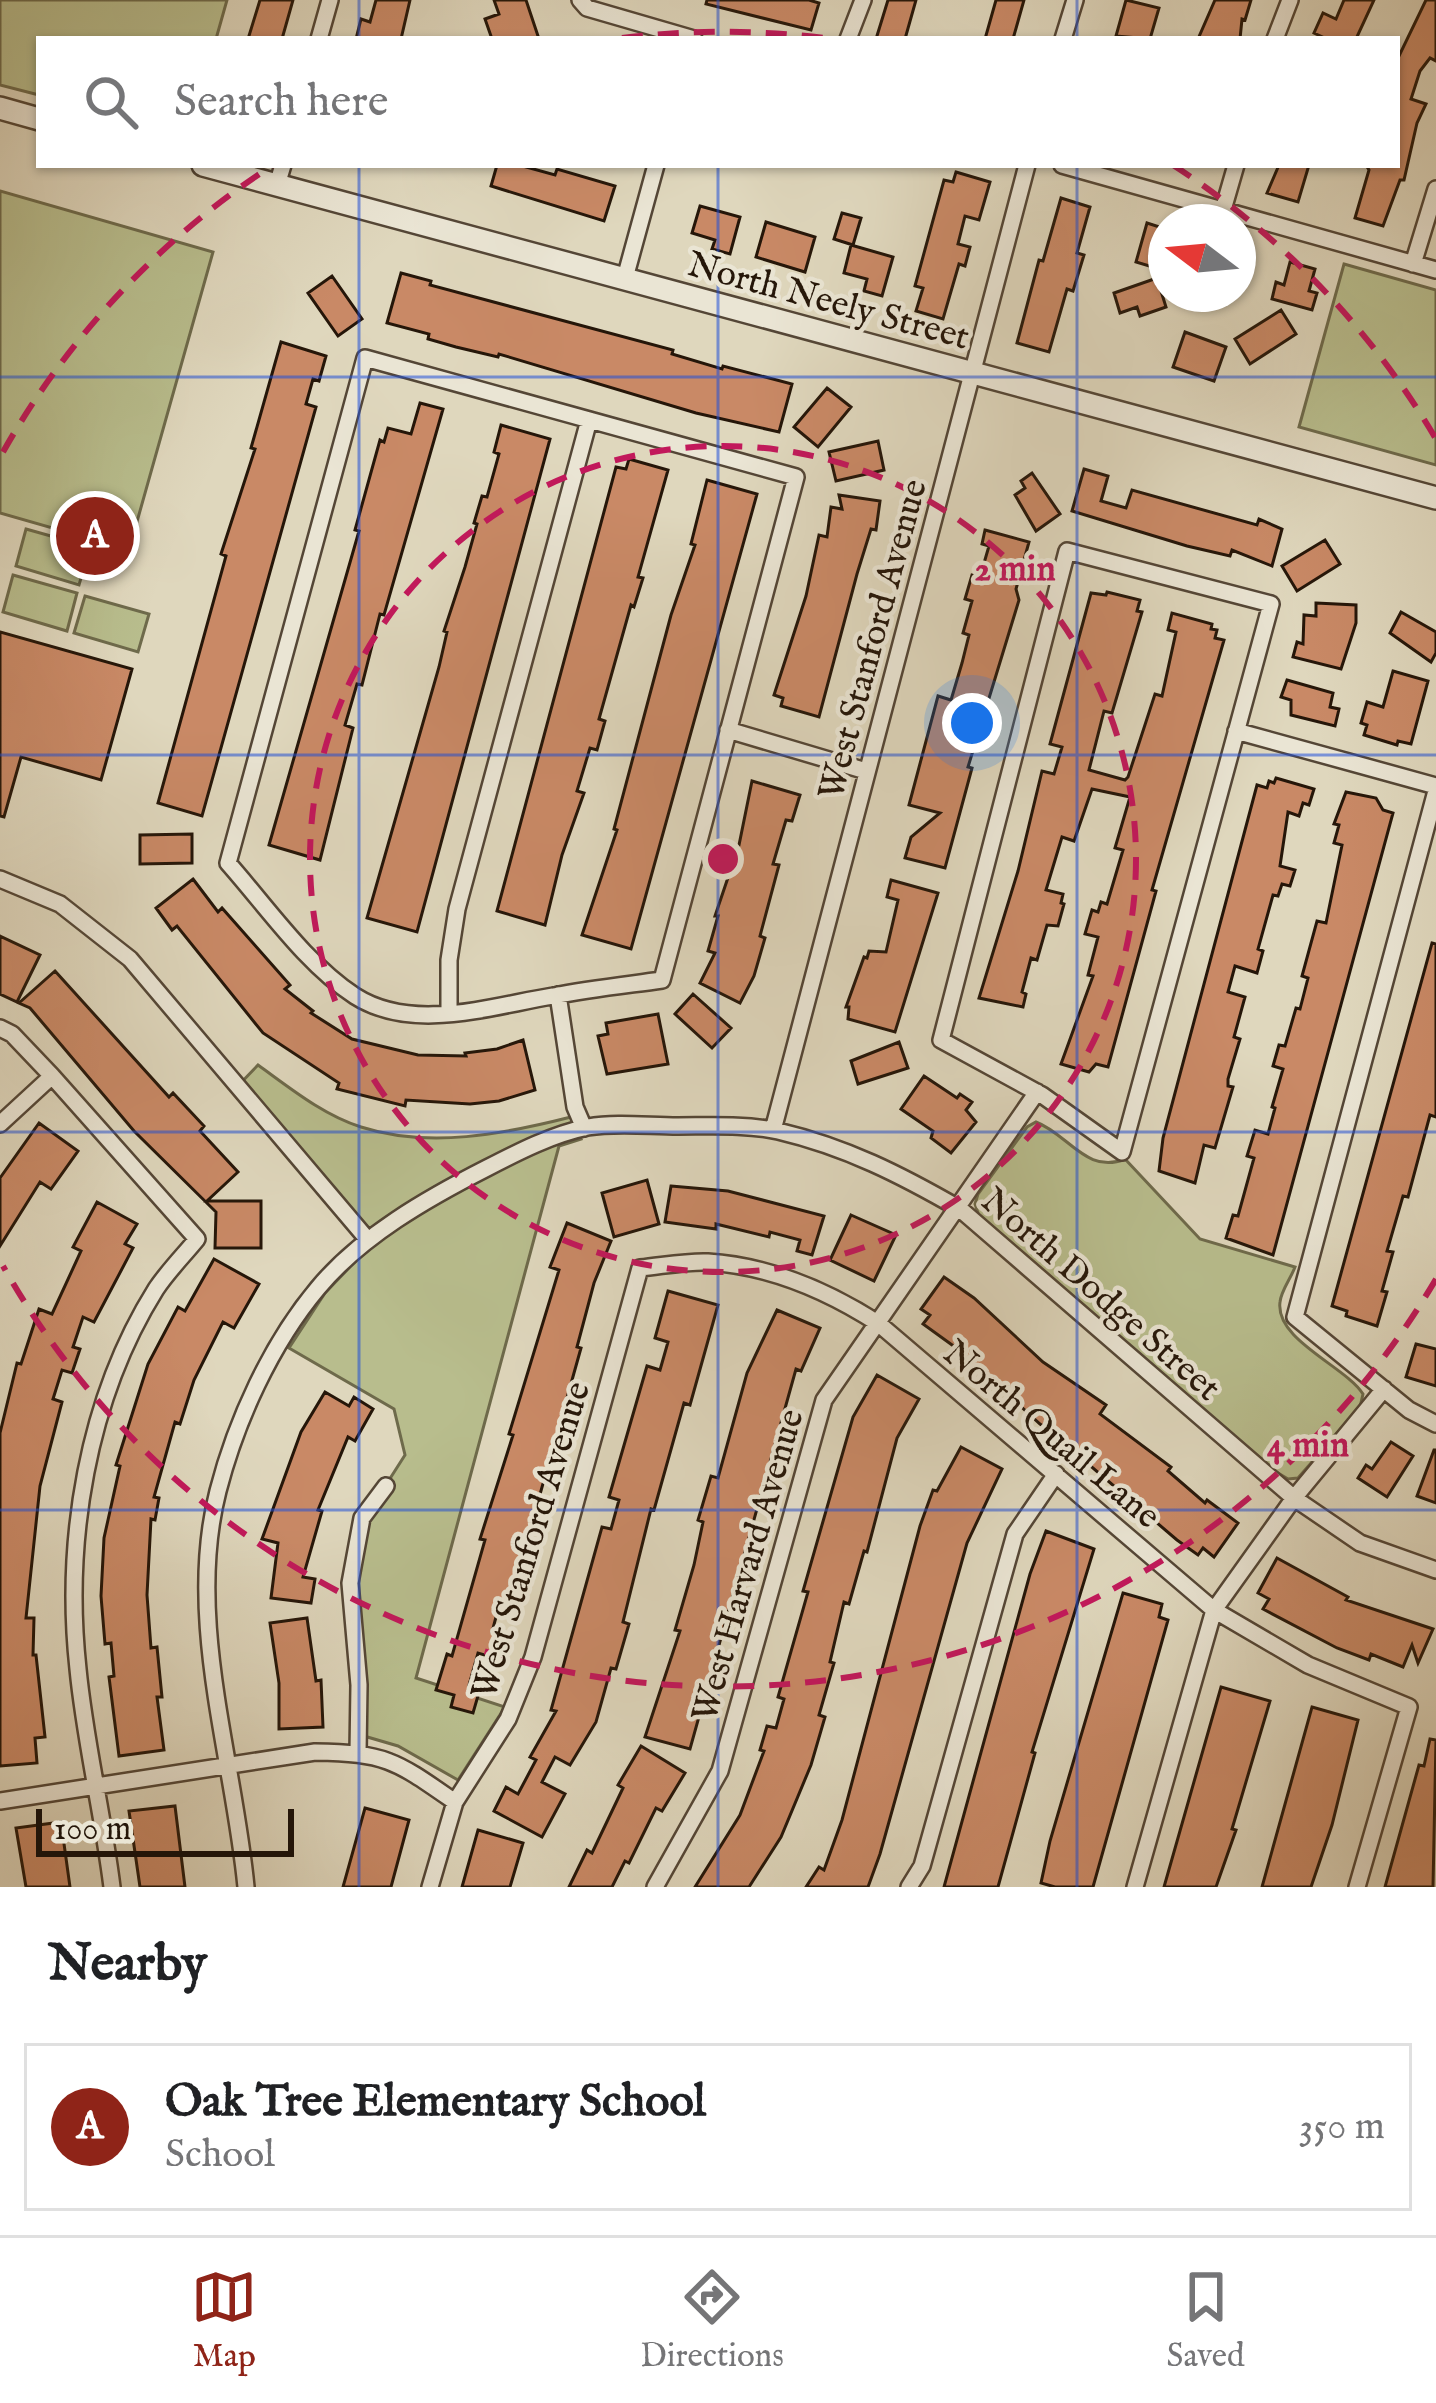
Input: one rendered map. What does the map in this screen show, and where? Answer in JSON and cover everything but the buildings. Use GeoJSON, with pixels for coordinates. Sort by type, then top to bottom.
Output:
{"type":"FeatureCollection","features":[{"type":"Feature","properties":{"kind":"street"},"geometry":{"type":"LineString","coordinates":[[320,36],[330,0]]}},
{"type":"Feature","properties":{"kind":"street"},"geometry":{"type":"LineString","coordinates":[[580,0],[587,8],[682,36]]}},
{"type":"Feature","properties":{"kind":"street"},"geometry":{"type":"LineString","coordinates":[[849,36],[862,0]]}},
{"type":"Feature","properties":{"kind":"street"},"geometry":{"type":"LineString","coordinates":[[1065,36],[1075,0]]}},
{"type":"Feature","properties":{"kind":"street"},"geometry":{"type":"LineString","coordinates":[[1276,36],[1290,0]]}},
{"type":"Feature","properties":{"kind":"street"},"geometry":{"type":"LineString","coordinates":[[0,108],[36,118]]}},
{"type":"Feature","properties":{"kind":"street","name":"North Neely Street"},"geometry":{"type":"LineString","coordinates":[[226,168],[280,175],[625,278],[1436,498]]}},
{"type":"Feature","properties":{"kind":"street"},"geometry":{"type":"LineString","coordinates":[[625,278],[655,168]]}},
{"type":"Feature","properties":{"kind":"street","name":"West Stanford Avenue"},"geometry":{"type":"LineString","coordinates":[[773,1130],[1027,168]]}},
{"type":"Feature","properties":{"kind":"street"},"geometry":{"type":"LineString","coordinates":[[1073,168],[1201,204]]}},
{"type":"Feature","properties":{"kind":"street"},"geometry":{"type":"LineString","coordinates":[[1224,204],[1235,168]]}},
{"type":"Feature","properties":{"kind":"street"},"geometry":{"type":"LineString","coordinates":[[1413,264],[1436,189]]}},
{"type":"Feature","properties":{"kind":"street"},"geometry":{"type":"LineString","coordinates":[[1256,225],[1436,270]]}},
{"type":"Feature","properties":{"kind":"street"},"geometry":{"type":"LineString","coordinates":[[364,358],[589,420],[796,477],[662,980],[419,1016],[358,998],[328,974],[228,863],[364,358]]}},
{"type":"Feature","properties":{"kind":"street"},"geometry":{"type":"LineString","coordinates":[[449,1013],[449,960],[457,909],[589,420]]}},
{"type":"Feature","properties":{"kind":"street"},"geometry":{"type":"LineString","coordinates":[[1067,551],[1271,604],[1236,731],[1122,1152],[1036,1092],[941,1040],[1067,551]]}},
{"type":"Feature","properties":{"kind":"street"},"geometry":{"type":"LineString","coordinates":[[728,730],[866,771]]}},
{"type":"Feature","properties":{"kind":"street"},"geometry":{"type":"LineString","coordinates":[[1236,731],[1436,789],[1295,1316],[1409,1410],[1436,1424]]}},
{"type":"Feature","properties":{"kind":"street"},"geometry":{"type":"LineString","coordinates":[[0,879],[60,904],[130,958],[368,1240]]}},
{"type":"Feature","properties":{"kind":"street"},"geometry":{"type":"LineString","coordinates":[[246,1887],[211,1645],[209,1566],[217,1493],[244,1413],[317,1289],[368,1240],[455,1184],[584,1128],[575,1106],[558,995]]}},
{"type":"Feature","properties":{"kind":"street"},"geometry":{"type":"LineString","coordinates":[[0,1028],[12,1034],[52,1076],[197,1239],[158,1286],[123,1351],[98,1425],[79,1505],[77,1668],[112,1887]]}},
{"type":"Feature","properties":{"kind":"street"},"geometry":{"type":"LineString","coordinates":[[0,1124],[52,1076]]}},
{"type":"Feature","properties":{"kind":"street","name":"West Harvard Avenue"},"geometry":{"type":"LineString","coordinates":[[655,1887],[720,1772],[824,1400],[1036,1092]]}},
{"type":"Feature","properties":{"kind":"street","name":"North Dodge Street"},"geometry":{"type":"LineString","coordinates":[[584,1128],[773,1130],[860,1154],[957,1207],[1294,1498],[1360,1543],[1436,1570]]}},
{"type":"Feature","properties":{"kind":"street","name":"North Quail Lane"},"geometry":{"type":"LineString","coordinates":[[640,1268],[706,1262],[771,1274],[830,1293],[876,1323],[1214,1610],[1308,1665],[1409,1707],[1357,1887]]}},
{"type":"Feature","properties":{"kind":"street","name":"West Stanford Avenue"},"geometry":{"type":"LineString","coordinates":[[430,1887],[454,1802],[508,1719],[532,1657],[640,1268]]}},
{"type":"Feature","properties":{"kind":"street"},"geometry":{"type":"LineString","coordinates":[[1135,1887],[1214,1610],[1294,1498],[1384,1389]]}},
{"type":"Feature","properties":{"kind":"street"},"geometry":{"type":"LineString","coordinates":[[909,1887],[922,1866],[1015,1534],[1056,1474]]}},
{"type":"Feature","properties":{"kind":"street"},"geometry":{"type":"LineString","coordinates":[[358,1753],[359,1684],[350,1583],[362,1518],[386,1486]]}},
{"type":"Feature","properties":{"kind":"street"},"geometry":{"type":"LineString","coordinates":[[0,1801],[315,1752],[358,1753],[399,1763],[454,1802]]}},
{"type":"Feature","properties":{"kind":"green space"},"geometry":{"type":"Polygon","coordinates":[[[0,0],[227,0],[217,36],[36,36],[36,94],[0,85],[0,0]]]}},
{"type":"Feature","properties":{"kind":"green space"},"geometry":{"type":"Polygon","coordinates":[[[0,191],[213,252],[129,550],[0,513],[0,191]]]}},
{"type":"Feature","properties":{"kind":"green space"},"geometry":{"type":"Polygon","coordinates":[[[1344,264],[1436,290],[1436,465],[1299,427],[1344,264]]]}},
{"type":"Feature","properties":{"kind":"green space"},"geometry":{"type":"Polygon","coordinates":[[[26,529],[90,547],[79,585],[16,566],[26,529]]]}},
{"type":"Feature","properties":{"kind":"green space"},"geometry":{"type":"Polygon","coordinates":[[[13,575],[77,593],[67,631],[3,612],[13,575]]]}},
{"type":"Feature","properties":{"kind":"green space"},"geometry":{"type":"Polygon","coordinates":[[[85,596],[149,614],[138,652],[74,633],[85,596]]]}},
{"type":"Feature","properties":{"kind":"green space"},"geometry":{"type":"Polygon","coordinates":[[[258,1065],[333,1115],[387,1134],[466,1137],[571,1117],[581,1139],[559,1146],[416,1678],[505,1707],[458,1780],[398,1746],[364,1736],[356,1575],[368,1513],[405,1455],[394,1409],[289,1348],[325,1293],[368,1248],[233,1091],[258,1065]]]}},
{"type":"Feature","properties":{"kind":"green space"},"geometry":{"type":"Polygon","coordinates":[[[1036,1122],[1100,1162],[1125,1159],[1200,1239],[1295,1267],[1281,1298],[1281,1316],[1299,1340],[1363,1394],[1360,1407],[1298,1478],[1288,1479],[1273,1470],[979,1216],[978,1194],[1027,1127],[1036,1122]]]}},
{"type":"Feature","properties":{"kind":"place","name":"Oak Tree Elementary School"},"geometry":{"type":"Point","coordinates":[95,536]}}]}
